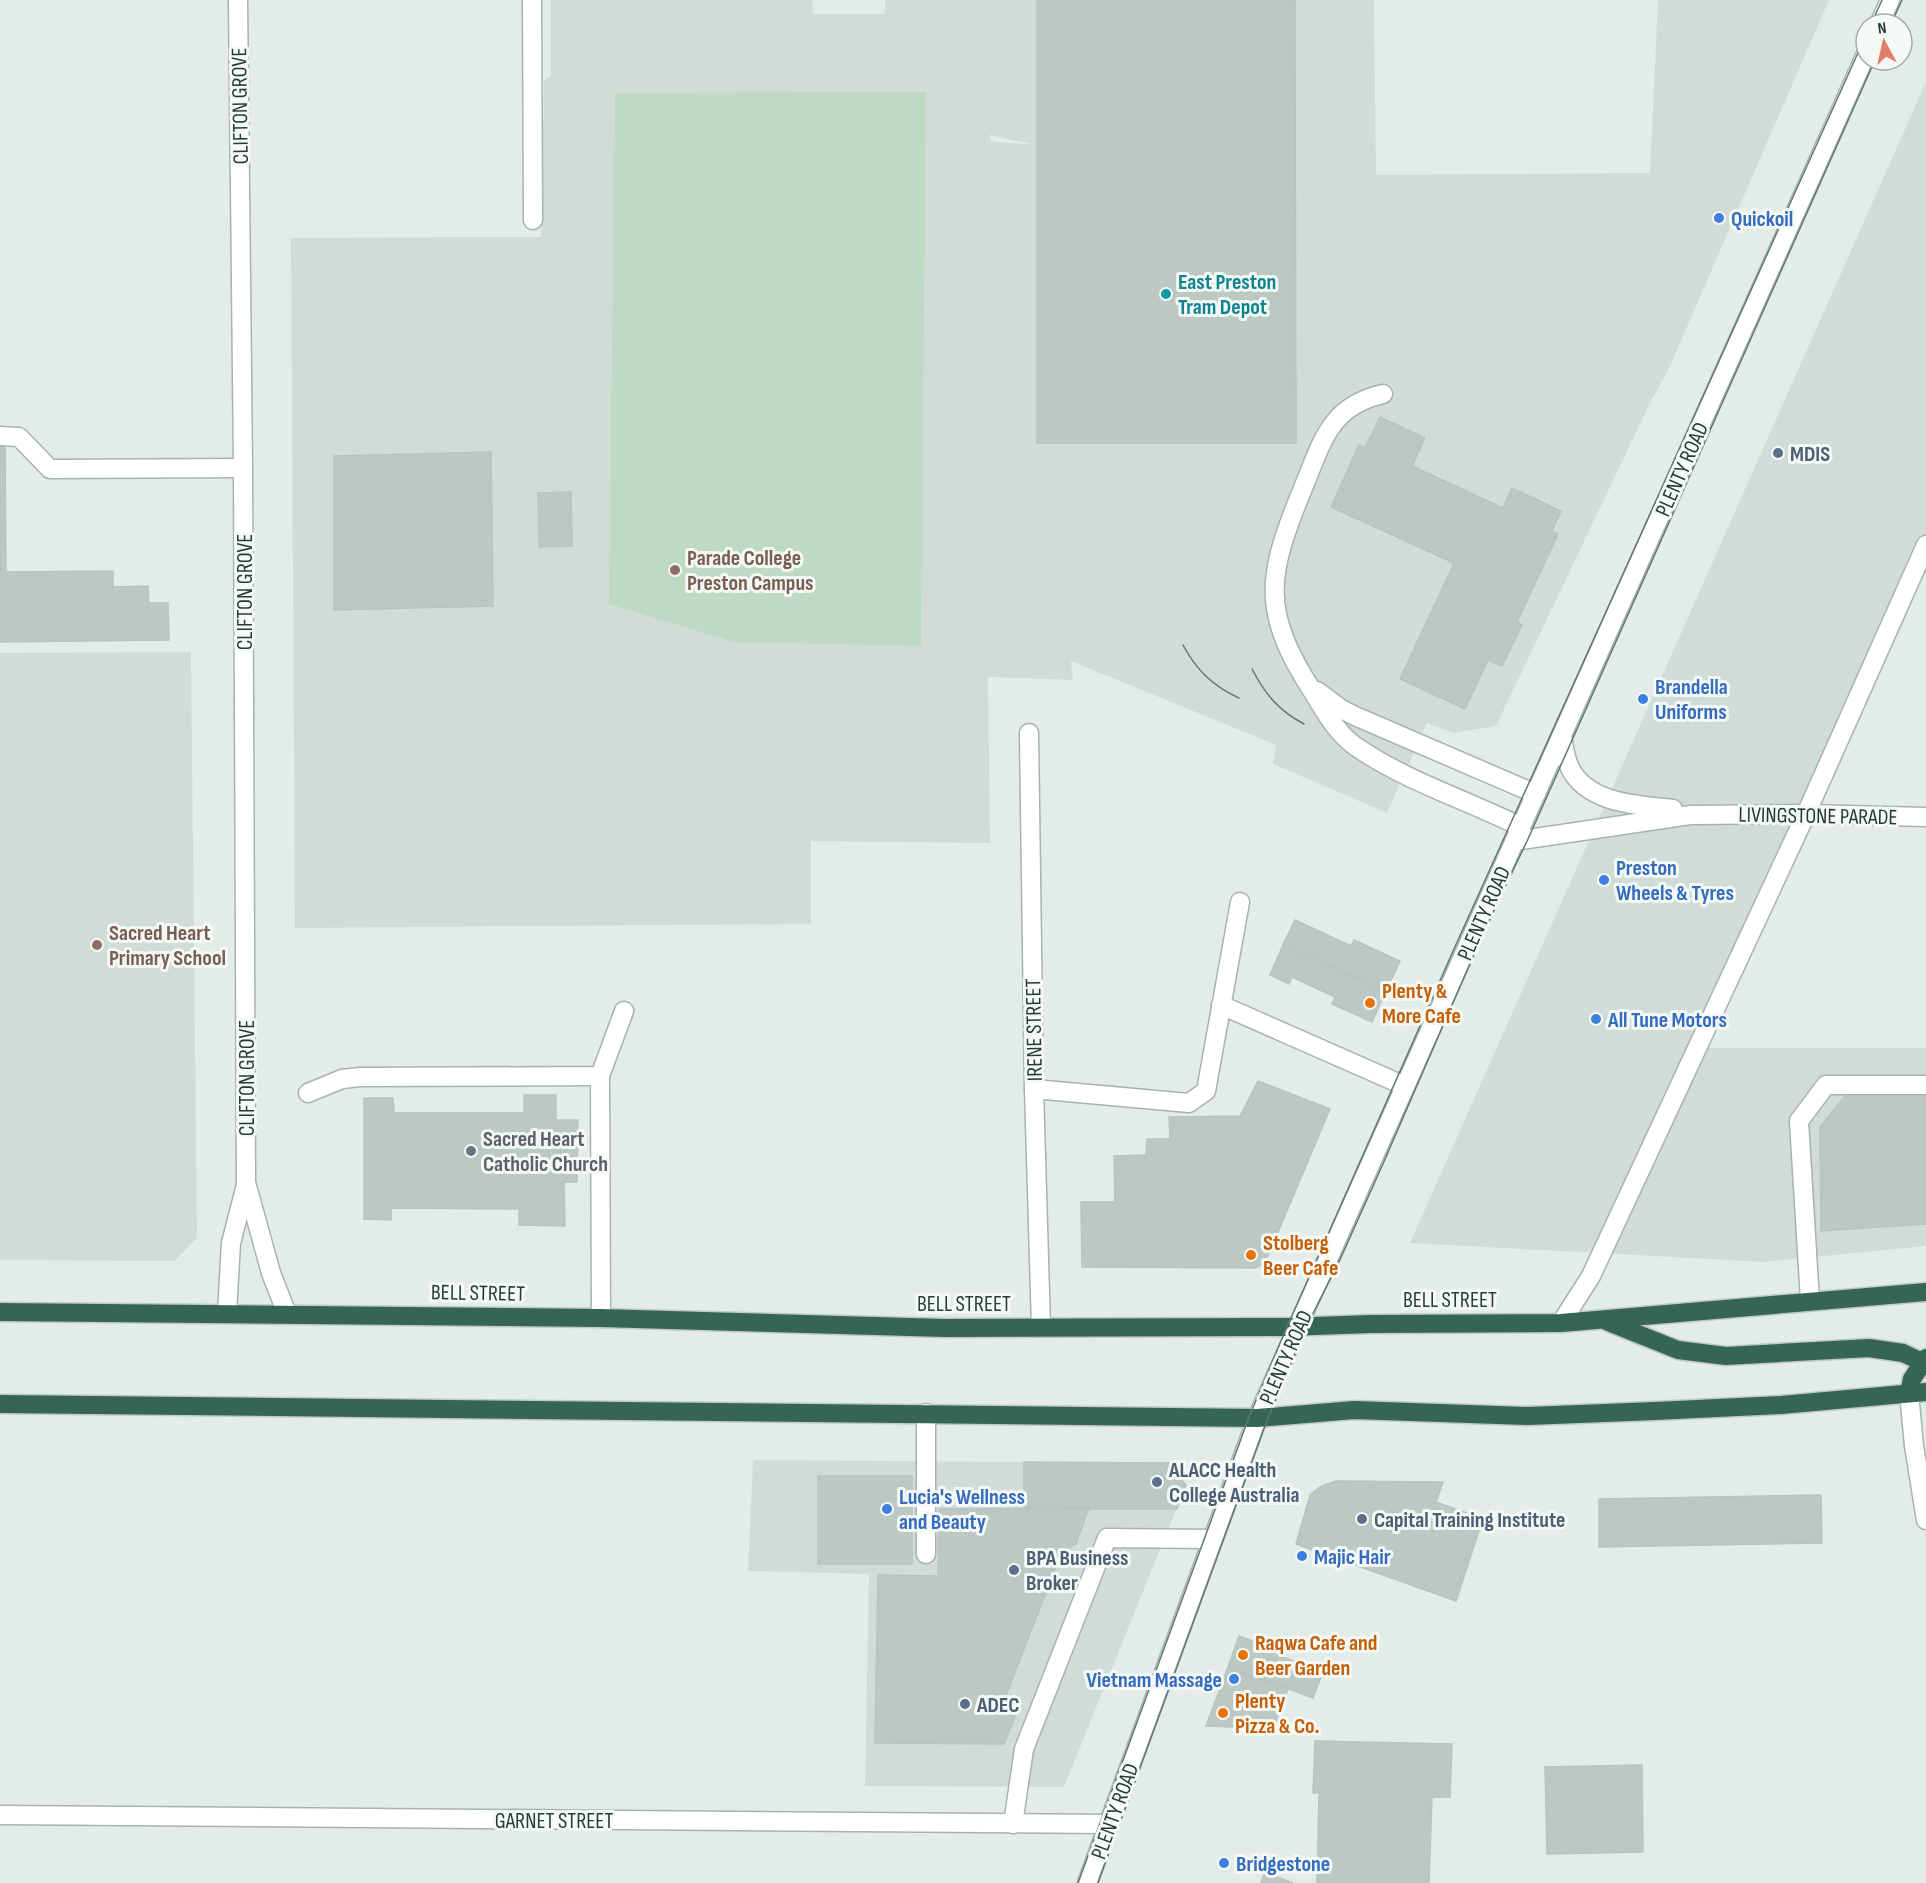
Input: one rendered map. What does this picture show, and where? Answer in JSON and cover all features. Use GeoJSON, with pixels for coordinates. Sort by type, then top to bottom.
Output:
{"type":"FeatureCollection","features":[{"type":"Feature","properties":{"kind":"highway","name":"BELL STREET"},"geometry":{"type":"LineString","coordinates":[[0,1312],[602,1318],[944,1328],[1298,1327],[1371,1324],[1561,1323],[1926,1292]]}},
{"type":"Feature","properties":{"kind":"highway"},"geometry":{"type":"LineString","coordinates":[[0,1404],[1257,1418],[1354,1410],[1528,1416],[1781,1405],[1917,1393],[1912,1379],[1925,1361],[1903,1353],[1869,1348],[1726,1356],[1678,1350],[1604,1320]]}},
{"type":"Feature","properties":{"kind":"street","name":"CLIFTON GROVE"},"geometry":{"type":"LineString","coordinates":[[226,1313],[231,1243],[246,1185],[243,468],[238,0]]}},
{"type":"Feature","properties":{"kind":"street"},"geometry":{"type":"LineString","coordinates":[[532,0],[533,220]]}},
{"type":"Feature","properties":{"kind":"street","name":"PLENTY ROAD"},"geometry":{"type":"LineString","coordinates":[[1087,1883],[1257,1418],[1858,72]]}},
{"type":"Feature","properties":{"kind":"street"},"geometry":{"type":"LineString","coordinates":[[1383,394],[1357,403],[1341,413],[1335,420],[1305,484],[1279,551],[1275,580],[1275,606],[1284,642],[1334,726],[1348,741],[1386,766],[1518,834]]}},
{"type":"Feature","properties":{"kind":"street"},"geometry":{"type":"LineString","coordinates":[[0,436],[19,437],[50,469],[243,468]]}},
{"type":"Feature","properties":{"kind":"street"},"geometry":{"type":"LineString","coordinates":[[1561,1323],[1591,1276],[1920,570],[1926,545]]}},
{"type":"Feature","properties":{"kind":"street"},"geometry":{"type":"LineString","coordinates":[[1303,677],[1318,692],[1354,716],[1536,794]]}},
{"type":"Feature","properties":{"kind":"street"},"geometry":{"type":"LineString","coordinates":[[1334,726],[1354,716]]}},
{"type":"Feature","properties":{"kind":"street"},"geometry":{"type":"LineString","coordinates":[[1348,741],[1354,716]]}},
{"type":"Feature","properties":{"kind":"street","name":"IRENE STREET"},"geometry":{"type":"LineString","coordinates":[[1029,733],[1034,1089],[1041,1327]]}},
{"type":"Feature","properties":{"kind":"street","name":"LIVINGSTONE PARADE"},"geometry":{"type":"LineString","coordinates":[[1562,736],[1569,766],[1579,781],[1591,791],[1635,805],[1711,814]]}},
{"type":"Feature","properties":{"kind":"street","name":"LIVINGSTONE PARADE"},"geometry":{"type":"LineString","coordinates":[[1518,834],[1711,814],[1926,817]]}},
{"type":"Feature","properties":{"kind":"street"},"geometry":{"type":"LineString","coordinates":[[1034,1089],[1189,1103],[1206,1091],[1240,902]]}},
{"type":"Feature","properties":{"kind":"street"},"geometry":{"type":"LineString","coordinates":[[1221,1005],[1404,1086]]}},
{"type":"Feature","properties":{"kind":"street"},"geometry":{"type":"LineString","coordinates":[[602,1318],[600,1076],[624,1011]]}},
{"type":"Feature","properties":{"kind":"street"},"geometry":{"type":"LineString","coordinates":[[308,1093],[342,1079],[360,1077],[600,1076]]}},
{"type":"Feature","properties":{"kind":"street"},"geometry":{"type":"LineString","coordinates":[[1810,1301],[1799,1120],[1826,1085],[1926,1085]]}},
{"type":"Feature","properties":{"kind":"street","name":"CLIFTON GROVE"},"geometry":{"type":"LineString","coordinates":[[246,1185],[271,1273],[287,1314]]}},
{"type":"Feature","properties":{"kind":"street"},"geometry":{"type":"LineString","coordinates":[[1917,1393],[1914,1446],[1926,1520]]}},
{"type":"Feature","properties":{"kind":"street"},"geometry":{"type":"LineString","coordinates":[[926,1413],[926,1554]]}},
{"type":"Feature","properties":{"kind":"street"},"geometry":{"type":"LineString","coordinates":[[1013,1824],[1024,1749],[1107,1538],[1213,1539]]}},
{"type":"Feature","properties":{"kind":"street","name":"GARNET STREET"},"geometry":{"type":"LineString","coordinates":[[0,1815],[1109,1824]]}},
{"type":"Feature","properties":{"kind":"shaded area"},"geometry":{"type":"Polygon","coordinates":[[[551,0],[812,0],[813,14],[885,14],[885,0],[1374,0],[1376,175],[1650,173],[1658,0],[1829,0],[1670,366],[1649,405],[1496,726],[1453,733],[1427,723],[1387,813],[1273,764],[1276,745],[1071,661],[1073,680],[988,677],[990,843],[811,841],[811,924],[295,928],[291,238],[541,237],[544,81],[551,76],[551,0]],[[989,135],[992,142],[1031,144],[989,135]]]}},
{"type":"Feature","properties":{"kind":"shaded area"},"geometry":{"type":"Polygon","coordinates":[[[1926,82],[1926,567],[1704,1048],[1926,1048],[1926,1246],[1764,1262],[1410,1243],[1926,82]]]}},
{"type":"Feature","properties":{"kind":"shaded area","name":"Sacred Heart Primary School"},"geometry":{"type":"Polygon","coordinates":[[[191,652],[197,1238],[175,1261],[0,1260],[0,653],[191,652]]]}},
{"type":"Feature","properties":{"kind":"shaded area"},"geometry":{"type":"Polygon","coordinates":[[[753,1460],[1169,1463],[1186,1485],[1064,1787],[865,1786],[869,1574],[748,1571],[753,1460]]]}},
{"type":"Feature","properties":{"kind":"green space"},"geometry":{"type":"Polygon","coordinates":[[[926,92],[921,646],[734,642],[609,604],[615,93],[926,92]]]}},
{"type":"Feature","properties":{"kind":"building","name":"East Preston Tram Depot"},"geometry":{"type":"Polygon","coordinates":[[[1037,0],[1295,0],[1296,443],[1037,443],[1037,0]]]}},
{"type":"Feature","properties":{"kind":"building"},"geometry":{"type":"Polygon","coordinates":[[[1380,417],[1425,438],[1412,466],[1503,508],[1512,488],[1561,511],[1552,531],[1558,534],[1517,622],[1522,625],[1502,666],[1488,660],[1465,709],[1400,679],[1454,563],[1331,507],[1359,445],[1365,448],[1380,417]]]}},
{"type":"Feature","properties":{"kind":"building"},"geometry":{"type":"Polygon","coordinates":[[[0,447],[5,447],[6,572],[113,571],[113,587],[148,586],[149,603],[168,603],[169,640],[0,642],[0,447]]]}},
{"type":"Feature","properties":{"kind":"building"},"geometry":{"type":"Polygon","coordinates":[[[491,452],[493,606],[334,610],[334,456],[491,452]]]}},
{"type":"Feature","properties":{"kind":"building"},"geometry":{"type":"Polygon","coordinates":[[[571,492],[572,546],[539,547],[538,493],[571,492]]]}},
{"type":"Feature","properties":{"kind":"building"},"geometry":{"type":"Polygon","coordinates":[[[1295,920],[1351,946],[1354,940],[1400,961],[1386,991],[1283,945],[1295,920]]]}},
{"type":"Feature","properties":{"kind":"building"},"geometry":{"type":"Polygon","coordinates":[[[1283,945],[1386,991],[1372,1022],[1332,1004],[1335,997],[1292,977],[1289,984],[1270,975],[1283,945]]]}},
{"type":"Feature","properties":{"kind":"building"},"geometry":{"type":"Polygon","coordinates":[[[1258,1081],[1330,1109],[1265,1263],[1255,1268],[1082,1267],[1081,1202],[1115,1202],[1114,1156],[1146,1155],[1147,1139],[1170,1139],[1169,1117],[1240,1116],[1258,1081]]]}},
{"type":"Feature","properties":{"kind":"building","name":"Sacred Heart Catholic Church"},"geometry":{"type":"Polygon","coordinates":[[[524,1095],[556,1095],[556,1120],[578,1120],[577,1182],[564,1182],[565,1226],[519,1225],[519,1209],[391,1208],[391,1220],[364,1219],[364,1098],[393,1098],[394,1113],[524,1113],[524,1095]]]}},
{"type":"Feature","properties":{"kind":"building"},"geometry":{"type":"Polygon","coordinates":[[[1845,1096],[1926,1096],[1926,1224],[1821,1231],[1820,1127],[1845,1096]]]}},
{"type":"Feature","properties":{"kind":"building"},"geometry":{"type":"Polygon","coordinates":[[[1024,1462],[1169,1463],[1186,1485],[1177,1509],[1024,1509],[1024,1462]]]}},
{"type":"Feature","properties":{"kind":"building"},"geometry":{"type":"Polygon","coordinates":[[[818,1476],[912,1476],[912,1564],[818,1564],[818,1476]]]}},
{"type":"Feature","properties":{"kind":"building"},"geometry":{"type":"Polygon","coordinates":[[[1336,1481],[1443,1482],[1436,1502],[1483,1519],[1456,1601],[1296,1544],[1310,1495],[1320,1487],[1336,1481]]]}},
{"type":"Feature","properties":{"kind":"building"},"geometry":{"type":"Polygon","coordinates":[[[1821,1495],[1822,1543],[1599,1547],[1599,1499],[1821,1495]]]}},
{"type":"Feature","properties":{"kind":"building"},"geometry":{"type":"Polygon","coordinates":[[[1089,1508],[1076,1544],[1062,1551],[1005,1698],[1016,1714],[1004,1744],[875,1743],[878,1575],[938,1576],[939,1509],[1089,1508]]]}},
{"type":"Feature","properties":{"kind":"building"},"geometry":{"type":"Polygon","coordinates":[[[1239,1636],[1274,1649],[1272,1653],[1323,1672],[1313,1698],[1228,1667],[1239,1636]]]}},
{"type":"Feature","properties":{"kind":"building"},"geometry":{"type":"Polygon","coordinates":[[[1228,1667],[1288,1689],[1277,1717],[1286,1721],[1283,1729],[1206,1726],[1228,1667]]]}},
{"type":"Feature","properties":{"kind":"building"},"geometry":{"type":"Polygon","coordinates":[[[1315,1741],[1452,1744],[1450,1797],[1432,1797],[1429,1883],[1317,1883],[1319,1793],[1313,1793],[1315,1741]]]}},
{"type":"Feature","properties":{"kind":"building"},"geometry":{"type":"Polygon","coordinates":[[[1642,1765],[1643,1852],[1547,1854],[1545,1767],[1642,1765]]]}},
{"type":"Feature","properties":{"kind":"building"},"geometry":{"type":"Polygon","coordinates":[[[1265,1872],[1293,1883],[1261,1883],[1265,1872]]]}},
{"type":"Feature","properties":{"kind":"tram line"},"geometry":{"type":"LineString","coordinates":[[1876,12],[1882,0]]}},
{"type":"Feature","properties":{"kind":"tram line"},"geometry":{"type":"LineString","coordinates":[[1896,12],[1902,0]]}},
{"type":"Feature","properties":{"kind":"tram line"},"geometry":{"type":"LineString","coordinates":[[1078,1883],[1249,1417],[1287,1327],[1454,949],[1854,62]]}},
{"type":"Feature","properties":{"kind":"tram line"},"geometry":{"type":"LineString","coordinates":[[1098,1883],[1268,1418],[1306,1327],[1338,1264],[1485,929],[1528,839],[1870,72]]}},
{"type":"Feature","properties":{"kind":"tram line"},"geometry":{"type":"LineString","coordinates":[[1183,645],[1206,677],[1239,698]]}},
{"type":"Feature","properties":{"kind":"tram line"},"geometry":{"type":"LineString","coordinates":[[1252,669],[1273,701],[1304,724]]}},
{"type":"Feature","properties":{"kind":"place","name":"Quickoil"},"geometry":{"type":"Point","coordinates":[1719,218]}},
{"type":"Feature","properties":{"kind":"place","name":"East Preston Tram Depot"},"geometry":{"type":"Point","coordinates":[1166,294]}},
{"type":"Feature","properties":{"kind":"place","name":"MDIS"},"geometry":{"type":"Point","coordinates":[1778,453]}},
{"type":"Feature","properties":{"kind":"place","name":"Parade College Preston Campus"},"geometry":{"type":"Point","coordinates":[675,570]}},
{"type":"Feature","properties":{"kind":"place","name":"Brandella Uniforms"},"geometry":{"type":"Point","coordinates":[1643,699]}},
{"type":"Feature","properties":{"kind":"place","name":"Preston Wheels & Tyres"},"geometry":{"type":"Point","coordinates":[1604,880]}},
{"type":"Feature","properties":{"kind":"place","name":"Sacred Heart Primary School"},"geometry":{"type":"Point","coordinates":[97,945]}},
{"type":"Feature","properties":{"kind":"place","name":"Plenty & More Cafe"},"geometry":{"type":"Point","coordinates":[1370,1003]}},
{"type":"Feature","properties":{"kind":"place","name":"All Tune Motors"},"geometry":{"type":"Point","coordinates":[1596,1019]}},
{"type":"Feature","properties":{"kind":"place","name":"Sacred Heart Catholic Church"},"geometry":{"type":"Point","coordinates":[471,1151]}},
{"type":"Feature","properties":{"kind":"place","name":"Stolberg Beer Cafe"},"geometry":{"type":"Point","coordinates":[1251,1255]}},
{"type":"Feature","properties":{"kind":"place","name":"ALACC Health College Australia"},"geometry":{"type":"Point","coordinates":[1157,1482]}},
{"type":"Feature","properties":{"kind":"place","name":"Lucia's Wellness and Beauty"},"geometry":{"type":"Point","coordinates":[887,1509]}},
{"type":"Feature","properties":{"kind":"place","name":"Capital Training Institute"},"geometry":{"type":"Point","coordinates":[1362,1519]}},
{"type":"Feature","properties":{"kind":"place","name":"Majic Hair"},"geometry":{"type":"Point","coordinates":[1302,1556]}},
{"type":"Feature","properties":{"kind":"place","name":"BPA Business Broker"},"geometry":{"type":"Point","coordinates":[1014,1570]}},
{"type":"Feature","properties":{"kind":"place","name":"Raqwa Cafe and Beer Garden"},"geometry":{"type":"Point","coordinates":[1243,1655]}},
{"type":"Feature","properties":{"kind":"place","name":"Vietnam Massage"},"geometry":{"type":"Point","coordinates":[1234,1679]}},
{"type":"Feature","properties":{"kind":"place","name":"ADEC"},"geometry":{"type":"Point","coordinates":[965,1704]}},
{"type":"Feature","properties":{"kind":"place","name":"Plenty Pizza & Co."},"geometry":{"type":"Point","coordinates":[1223,1713]}},
{"type":"Feature","properties":{"kind":"place","name":"Bridgestone"},"geometry":{"type":"Point","coordinates":[1224,1863]}}]}
